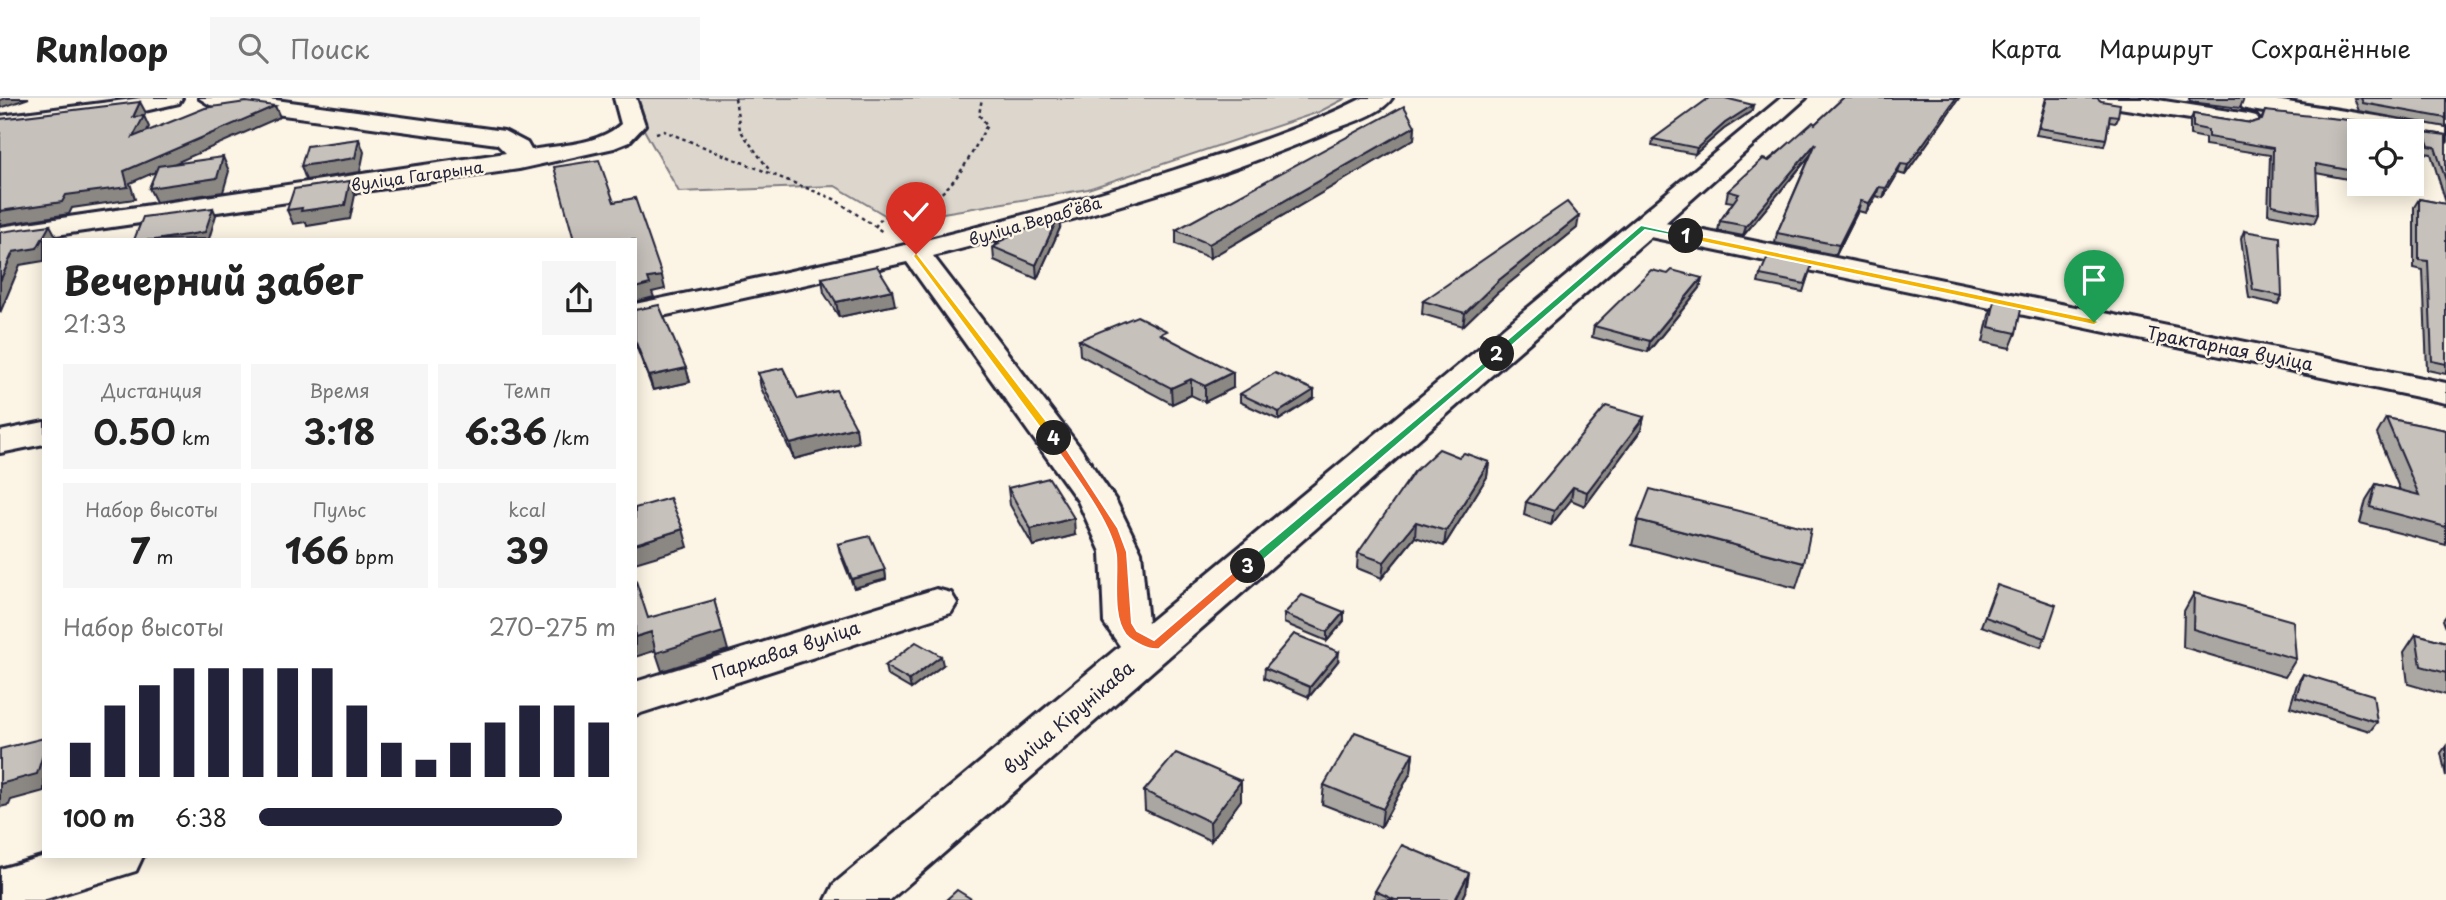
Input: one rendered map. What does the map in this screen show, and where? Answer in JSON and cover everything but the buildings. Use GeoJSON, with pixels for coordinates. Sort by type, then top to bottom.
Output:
{"type":"FeatureCollection","features":[{"type":"Feature","properties":{"kind":"street"},"geometry":{"type":"LineString","coordinates":[[0,124],[127,108],[171,98]]}},
{"type":"Feature","properties":{"kind":"street"},"geometry":{"type":"LineString","coordinates":[[210,98],[497,136],[513,141],[518,148],[519,161]]}},
{"type":"Feature","properties":{"kind":"street"},"geometry":{"type":"LineString","coordinates":[[617,139],[633,125],[625,98]]}},
{"type":"Feature","properties":{"kind":"street","name":"вуліца Верабʼёва"},"geometry":{"type":"LineString","coordinates":[[637,313],[916,254],[1023,226],[1138,191],[1342,119],[1381,98]]}},
{"type":"Feature","properties":{"kind":"street","name":"вуліца Кірунікава"},"geometry":{"type":"LineString","coordinates":[[853,900],[1155,646],[1795,98]]}},
{"type":"Feature","properties":{"kind":"street"},"geometry":{"type":"LineString","coordinates":[[2100,98],[2446,134]]}},
{"type":"Feature","properties":{"kind":"street","name":"вуліца Гагарына"},"geometry":{"type":"LineString","coordinates":[[0,235],[519,161],[617,139]]}},
{"type":"Feature","properties":{"kind":"street","name":"Трактарная вуліца"},"geometry":{"type":"LineString","coordinates":[[1644,227],[2446,393]]}},
{"type":"Feature","properties":{"kind":"street"},"geometry":{"type":"LineString","coordinates":[[916,254],[1049,431],[1097,501],[1121,552],[1126,623],[1132,634],[1155,646]]}},
{"type":"Feature","properties":{"kind":"street"},"geometry":{"type":"LineString","coordinates":[[0,442],[42,433]]}},
{"type":"Feature","properties":{"kind":"street","name":"Паркавая вуліца"},"geometry":{"type":"LineString","coordinates":[[637,698],[936,603]]}},
{"type":"Feature","properties":{"kind":"street"},"geometry":{"type":"LineString","coordinates":[[0,891],[110,858]]}},
{"type":"Feature","properties":{"kind":"path"},"geometry":{"type":"LineString","coordinates":[[735,98],[740,130],[771,173]]}},
{"type":"Feature","properties":{"kind":"path"},"geometry":{"type":"LineString","coordinates":[[875,227],[879,220],[887,216],[918,209],[958,178],[987,125],[979,115],[982,98]]}},
{"type":"Feature","properties":{"kind":"path"},"geometry":{"type":"LineString","coordinates":[[617,139],[664,131],[834,200],[916,254]]}},
{"type":"Feature","properties":{"kind":"shaded area"},"geometry":{"type":"Polygon","coordinates":[[[634,98],[1346,98],[1319,112],[1088,189],[895,221],[835,186],[679,192],[643,128],[634,98]]]}},
{"type":"Feature","properties":{"kind":"route"},"geometry":{"type":"LineString","coordinates":[[916,254],[1065,453],[1097,501],[1121,552],[1126,623],[1132,634],[1155,646],[1644,227],[2094,322]]}}]}
